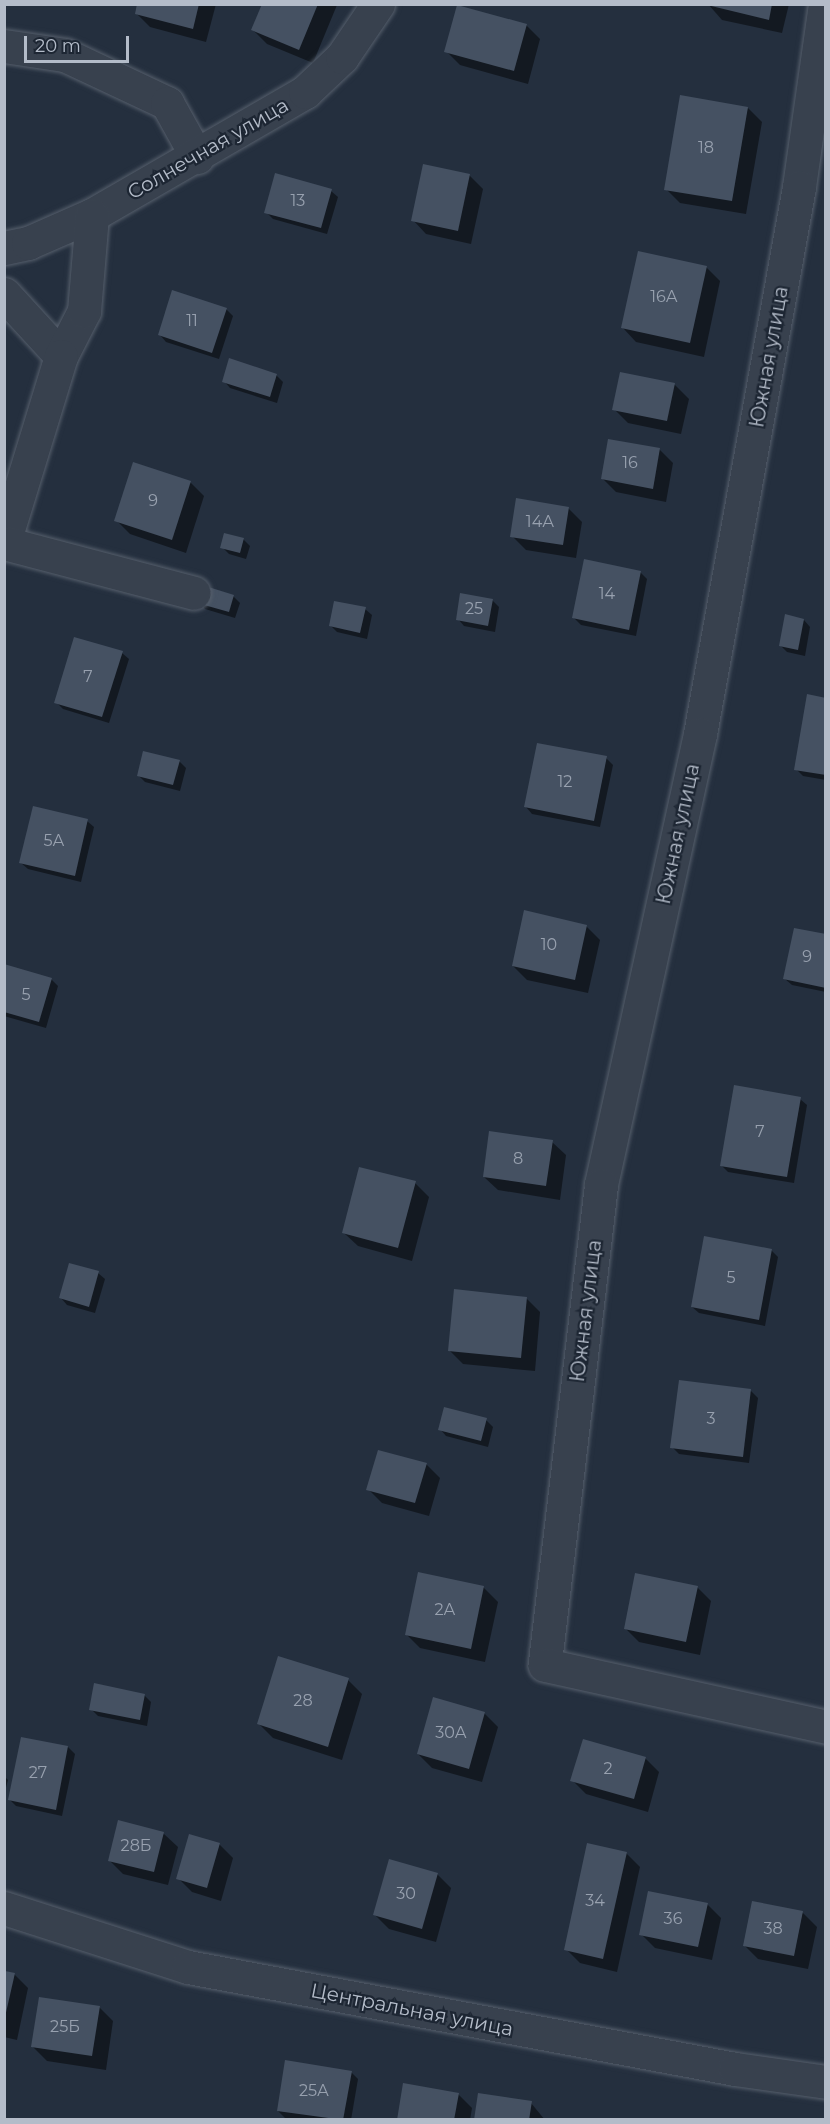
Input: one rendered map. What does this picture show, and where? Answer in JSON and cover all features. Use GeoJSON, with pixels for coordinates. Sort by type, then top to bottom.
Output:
{"type":"FeatureCollection","features":[{"type":"Feature","properties":{"kind":"street","name":"Солнечная улица"},"geometry":{"type":"LineString","coordinates":[[4,248],[28,243],[92,215],[305,92],[342,57],[378,4]]}},
{"type":"Feature","properties":{"kind":"street","name":"Южная улица"},"geometry":{"type":"LineString","coordinates":[[825,4],[799,187],[700,734],[601,1185],[545,1665],[825,1727]]}},
{"type":"Feature","properties":{"kind":"street"},"geometry":{"type":"LineString","coordinates":[[4,46],[65,55],[167,103],[196,157]]}},
{"type":"Feature","properties":{"kind":"street"},"geometry":{"type":"LineString","coordinates":[[92,215],[84,311],[61,356],[4,543],[194,593]]}},
{"type":"Feature","properties":{"kind":"street"},"geometry":{"type":"LineString","coordinates":[[4,294],[61,356]]}},
{"type":"Feature","properties":{"kind":"street","name":"Центральная улица"},"geometry":{"type":"LineString","coordinates":[[4,1908],[188,1967],[607,2046],[825,2082]]}},
{"type":"Feature","properties":{"kind":"building"},"geometry":{"type":"Polygon","coordinates":[[[137,4],[199,4],[193,29],[135,14],[137,4]]]}},
{"type":"Feature","properties":{"kind":"building"},"geometry":{"type":"Polygon","coordinates":[[[262,4],[318,4],[299,50],[251,30],[262,4]]]}},
{"type":"Feature","properties":{"kind":"building"},"geometry":{"type":"Polygon","coordinates":[[[703,4],[772,4],[769,20],[703,4]]]}},
{"type":"Feature","properties":{"kind":"building"},"geometry":{"type":"Polygon","coordinates":[[[457,5],[527,24],[514,71],[444,52],[457,5]]]}},
{"type":"Feature","properties":{"kind":"building"},"geometry":{"type":"Polygon","coordinates":[[[680,95],[748,107],[732,201],[664,190],[680,95]]]}},
{"type":"Feature","properties":{"kind":"building"},"geometry":{"type":"Polygon","coordinates":[[[423,164],[470,174],[458,231],[411,221],[423,164]]]}},
{"type":"Feature","properties":{"kind":"building"},"geometry":{"type":"Polygon","coordinates":[[[275,173],[332,189],[321,228],[264,213],[275,173]]]}},
{"type":"Feature","properties":{"kind":"building"},"geometry":{"type":"Polygon","coordinates":[[[638,251],[707,266],[690,343],[621,328],[638,251]]]}},
{"type":"Feature","properties":{"kind":"building"},"geometry":{"type":"Polygon","coordinates":[[[172,290],[227,308],[212,353],[158,335],[172,290]]]}},
{"type":"Feature","properties":{"kind":"building"},"geometry":{"type":"Polygon","coordinates":[[[229,358],[277,374],[270,397],[222,382],[229,358]]]}},
{"type":"Feature","properties":{"kind":"building"},"geometry":{"type":"Polygon","coordinates":[[[620,372],[675,383],[667,421],[612,410],[620,372]]]}},
{"type":"Feature","properties":{"kind":"building"},"geometry":{"type":"Polygon","coordinates":[[[608,439],[660,448],[653,489],[601,479],[608,439]]]}},
{"type":"Feature","properties":{"kind":"building"},"geometry":{"type":"Polygon","coordinates":[[[133,462],[191,481],[172,540],[114,521],[133,462]]]}},
{"type":"Feature","properties":{"kind":"building"},"geometry":{"type":"Polygon","coordinates":[[[516,498],[569,507],[563,545],[510,537],[516,498]]]}},
{"type":"Feature","properties":{"kind":"building"},"geometry":{"type":"Polygon","coordinates":[[[224,533],[244,538],[240,553],[220,548],[224,533]]]}},
{"type":"Feature","properties":{"kind":"building"},"geometry":{"type":"Polygon","coordinates":[[[584,559],[641,571],[629,630],[572,618],[584,559]]]}},
{"type":"Feature","properties":{"kind":"building"},"geometry":{"type":"Polygon","coordinates":[[[202,585],[234,595],[229,612],[197,603],[202,585]]]}},
{"type":"Feature","properties":{"kind":"building"},"geometry":{"type":"Polygon","coordinates":[[[460,593],[493,599],[488,626],[456,620],[460,593]]]}},
{"type":"Feature","properties":{"kind":"building"},"geometry":{"type":"Polygon","coordinates":[[[334,601],[366,607],[360,633],[329,626],[334,601]]]}},
{"type":"Feature","properties":{"kind":"building"},"geometry":{"type":"Polygon","coordinates":[[[785,614],[804,619],[798,650],[779,646],[785,614]]]}},
{"type":"Feature","properties":{"kind":"building"},"geometry":{"type":"Polygon","coordinates":[[[74,637],[123,651],[102,717],[54,703],[74,637]]]}},
{"type":"Feature","properties":{"kind":"building"},"geometry":{"type":"Polygon","coordinates":[[[807,694],[826,698],[826,775],[794,770],[807,694]]]}},
{"type":"Feature","properties":{"kind":"building"},"geometry":{"type":"Polygon","coordinates":[[[537,743],[607,756],[594,821],[524,807],[537,743]]]}},
{"type":"Feature","properties":{"kind":"building"},"geometry":{"type":"Polygon","coordinates":[[[143,751],[180,760],[173,785],[137,776],[143,751]]]}},
{"type":"Feature","properties":{"kind":"building"},"geometry":{"type":"Polygon","coordinates":[[[33,806],[88,819],[75,876],[19,863],[33,806]]]}},
{"type":"Feature","properties":{"kind":"building"},"geometry":{"type":"Polygon","coordinates":[[[524,910],[587,925],[575,980],[512,966],[524,910]]]}},
{"type":"Feature","properties":{"kind":"building"},"geometry":{"type":"Polygon","coordinates":[[[794,928],[826,934],[826,988],[783,979],[794,928]]]}},
{"type":"Feature","properties":{"kind":"building"},"geometry":{"type":"Polygon","coordinates":[[[4,964],[52,978],[39,1022],[4,1012],[4,964]]]}},
{"type":"Feature","properties":{"kind":"building"},"geometry":{"type":"Polygon","coordinates":[[[734,1085],[801,1097],[787,1177],[720,1166],[734,1085]]]}},
{"type":"Feature","properties":{"kind":"building"},"geometry":{"type":"Polygon","coordinates":[[[489,1131],[553,1140],[546,1186],[483,1177],[489,1131]]]}},
{"type":"Feature","properties":{"kind":"building"},"geometry":{"type":"Polygon","coordinates":[[[359,1167],[416,1181],[398,1248],[342,1233],[359,1167]]]}},
{"type":"Feature","properties":{"kind":"building"},"geometry":{"type":"Polygon","coordinates":[[[704,1236],[772,1249],[759,1320],[691,1307],[704,1236]]]}},
{"type":"Feature","properties":{"kind":"building"},"geometry":{"type":"Polygon","coordinates":[[[69,1263],[99,1271],[89,1307],[59,1298],[69,1263]]]}},
{"type":"Feature","properties":{"kind":"building"},"geometry":{"type":"Polygon","coordinates":[[[454,1289],[527,1297],[521,1358],[448,1351],[454,1289]]]}},
{"type":"Feature","properties":{"kind":"building"},"geometry":{"type":"Polygon","coordinates":[[[679,1380],[751,1389],[743,1457],[670,1448],[679,1380]]]}},
{"type":"Feature","properties":{"kind":"building"},"geometry":{"type":"Polygon","coordinates":[[[444,1407],[487,1418],[481,1441],[438,1430],[444,1407]]]}},
{"type":"Feature","properties":{"kind":"building"},"geometry":{"type":"Polygon","coordinates":[[[378,1450],[427,1463],[415,1503],[366,1490],[378,1450]]]}},
{"type":"Feature","properties":{"kind":"building"},"geometry":{"type":"Polygon","coordinates":[[[418,1572],[484,1586],[471,1649],[405,1635],[418,1572]]]}},
{"type":"Feature","properties":{"kind":"building"},"geometry":{"type":"Polygon","coordinates":[[[635,1573],[698,1586],[686,1642],[624,1629],[635,1573]]]}},
{"type":"Feature","properties":{"kind":"building"},"geometry":{"type":"Polygon","coordinates":[[[278,1656],[349,1678],[328,1747],[257,1724],[278,1656]]]}},
{"type":"Feature","properties":{"kind":"building"},"geometry":{"type":"Polygon","coordinates":[[[94,1683],[145,1694],[140,1720],[89,1710],[94,1683]]]}},
{"type":"Feature","properties":{"kind":"building"},"geometry":{"type":"Polygon","coordinates":[[[433,1697],[485,1712],[469,1769],[417,1754],[433,1697]]]}},
{"type":"Feature","properties":{"kind":"building"},"geometry":{"type":"Polygon","coordinates":[[[21,1737],[68,1746],[56,1810],[8,1800],[21,1737]]]}},
{"type":"Feature","properties":{"kind":"building"},"geometry":{"type":"Polygon","coordinates":[[[583,1739],[646,1757],[634,1799],[570,1781],[583,1739]]]}},
{"type":"Feature","properties":{"kind":"building"},"geometry":{"type":"Polygon","coordinates":[[[118,1820],[164,1832],[154,1872],[108,1861],[118,1820]]]}},
{"type":"Feature","properties":{"kind":"building"},"geometry":{"type":"Polygon","coordinates":[[[189,1834],[220,1843],[207,1888],[176,1879],[189,1834]]]}},
{"type":"Feature","properties":{"kind":"building"},"geometry":{"type":"Polygon","coordinates":[[[587,1843],[627,1852],[603,1959],[564,1950],[587,1843]]]}},
{"type":"Feature","properties":{"kind":"building"},"geometry":{"type":"Polygon","coordinates":[[[389,1859],[438,1873],[422,1929],[373,1915],[389,1859]]]}},
{"type":"Feature","properties":{"kind":"building"},"geometry":{"type":"Polygon","coordinates":[[[648,1891],[708,1903],[698,1947],[639,1935],[648,1891]]]}},
{"type":"Feature","properties":{"kind":"building"},"geometry":{"type":"Polygon","coordinates":[[[752,1901],[803,1911],[794,1956],[743,1946],[752,1901]]]}},
{"type":"Feature","properties":{"kind":"building"},"geometry":{"type":"Polygon","coordinates":[[[5,1971],[15,1973],[5,2017],[5,1971]]]}},
{"type":"Feature","properties":{"kind":"building"},"geometry":{"type":"Polygon","coordinates":[[[39,1997],[100,2006],[92,2056],[31,2047],[39,1997]]]}},
{"type":"Feature","properties":{"kind":"building"},"geometry":{"type":"Polygon","coordinates":[[[285,2060],[352,2071],[343,2120],[277,2111],[285,2060]]]}},
{"type":"Feature","properties":{"kind":"building"},"geometry":{"type":"Polygon","coordinates":[[[403,2083],[459,2093],[454,2120],[397,2120],[403,2083]]]}},
{"type":"Feature","properties":{"kind":"building"},"geometry":{"type":"Polygon","coordinates":[[[478,2093],[532,2101],[529,2120],[474,2120],[478,2093]]]}}]}
